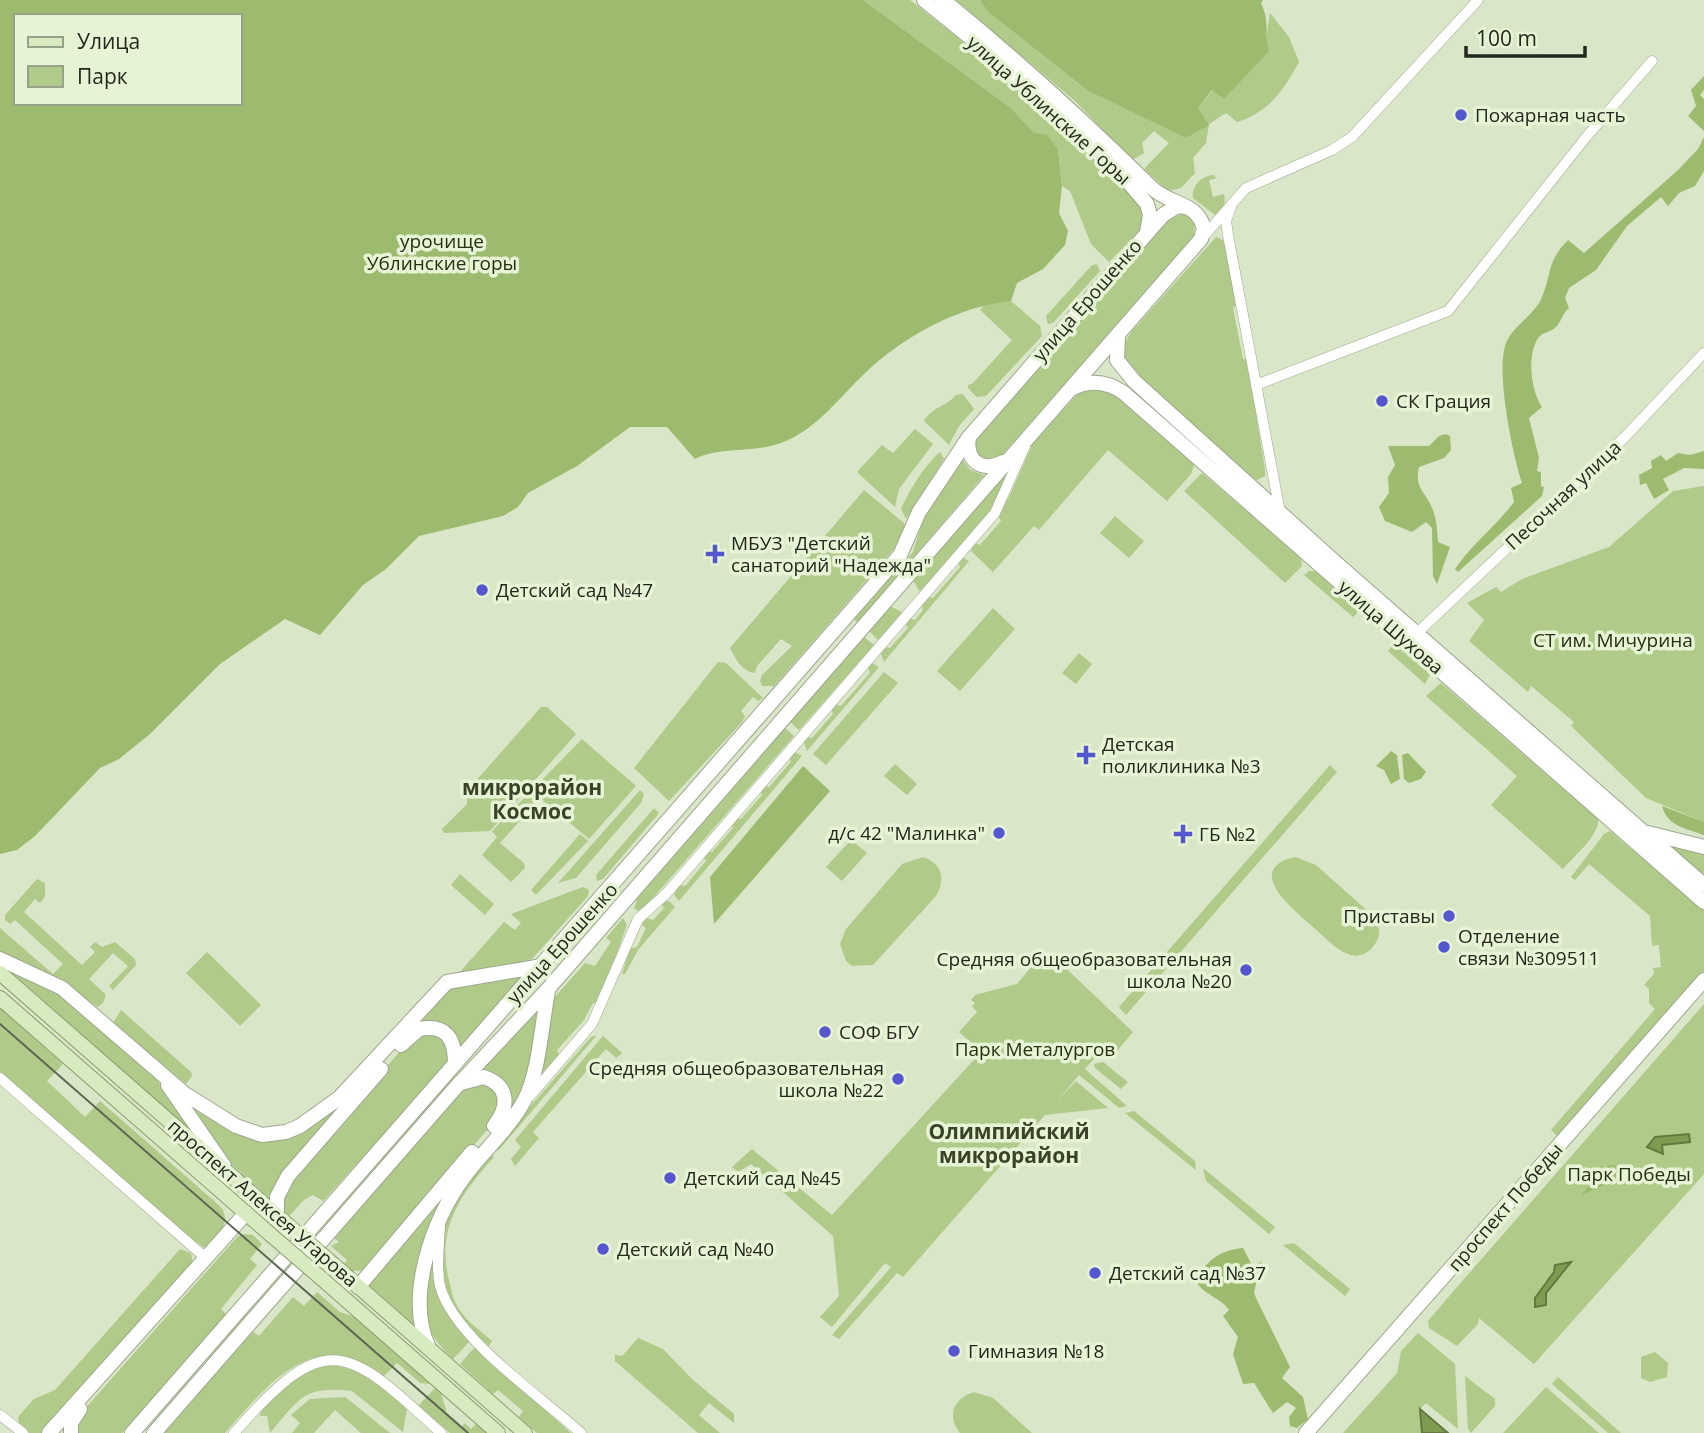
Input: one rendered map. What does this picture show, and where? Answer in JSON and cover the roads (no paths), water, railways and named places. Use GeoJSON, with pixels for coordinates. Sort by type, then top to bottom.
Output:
{"type":"FeatureCollection","features":[{"type":"Feature","properties":{"kind":"main road","name":"улица Ублинские Горы"},"geometry":{"type":"LineString","coordinates":[[924,0],[988,52],[1126,178],[1147,204],[1150,215],[1146,233]]}},
{"type":"Feature","properties":{"kind":"main road","name":"улица Ублинские Горы"},"geometry":{"type":"LineString","coordinates":[[943,0],[1077,115],[1156,191],[1192,210]]}},
{"type":"Feature","properties":{"kind":"main road","name":"улица Ерошенко"},"geometry":{"type":"LineString","coordinates":[[132,1433],[900,555],[919,512],[969,437],[1146,233],[1170,209],[1192,210]]}},
{"type":"Feature","properties":{"kind":"main road"},"geometry":{"type":"LineString","coordinates":[[1192,210],[1204,229],[1202,239]]}},
{"type":"Feature","properties":{"kind":"main road","name":"улица Ерошенко"},"geometry":{"type":"LineString","coordinates":[[154,1433],[457,1086],[552,984],[1005,461],[1202,239]]}},
{"type":"Feature","properties":{"kind":"main road","name":"улица Шухова"},"geometry":{"type":"LineString","coordinates":[[1118,335],[1117,360],[1124,372],[1280,512],[1412,637]]}},
{"type":"Feature","properties":{"kind":"main road","name":"улица Шухова"},"geometry":{"type":"LineString","coordinates":[[1067,391],[1095,382],[1117,388],[1412,637],[1615,814],[1704,885]]}},
{"type":"Feature","properties":{"kind":"main road"},"geometry":{"type":"LineString","coordinates":[[969,437],[969,453],[977,465],[995,466],[1005,461]]}},
{"type":"Feature","properties":{"kind":"main road"},"geometry":{"type":"LineString","coordinates":[[1639,833],[1704,847]]}},
{"type":"Feature","properties":{"kind":"main road","name":"улица Шухова"},"geometry":{"type":"LineString","coordinates":[[1639,833],[1704,902]]}},
{"type":"Feature","properties":{"kind":"main road"},"geometry":{"type":"LineString","coordinates":[[0,958],[62,988],[160,1074],[236,1126],[262,1135],[286,1132],[313,1118],[339,1098],[447,982],[542,966],[552,984],[524,1101],[462,1180],[440,1221],[419,1288],[414,1328],[396,1345]]}},
{"type":"Feature","properties":{"kind":"main road","name":"проспект Алексея Угарова"},"geometry":{"type":"LineString","coordinates":[[0,973],[358,1287],[414,1328],[430,1350],[525,1433]]}},
{"type":"Feature","properties":{"kind":"main road","name":"проспект Победы"},"geometry":{"type":"LineString","coordinates":[[1306,1433],[1704,980]]}},
{"type":"Feature","properties":{"kind":"main road","name":"проспект Победы"},"geometry":{"type":"LineString","coordinates":[[1318,1433],[1704,994]]}},
{"type":"Feature","properties":{"kind":"main road","name":"проспект Алексея Угарова"},"geometry":{"type":"LineString","coordinates":[[0,998],[498,1433]]}},
{"type":"Feature","properties":{"kind":"main road"},"geometry":{"type":"LineString","coordinates":[[280,1218],[277,1196],[288,1176],[413,1033],[426,1028],[440,1029],[450,1035],[455,1046],[455,1064]]}},
{"type":"Feature","properties":{"kind":"main road"},"geometry":{"type":"LineString","coordinates":[[160,1074],[231,1176]]}},
{"type":"Feature","properties":{"kind":"main road"},"geometry":{"type":"LineString","coordinates":[[358,1287],[504,1112],[504,1092],[492,1079],[475,1078],[457,1086]]}},
{"type":"Feature","properties":{"kind":"main road"},"geometry":{"type":"LineString","coordinates":[[49,1433],[246,1213]]}},
{"type":"Feature","properties":{"kind":"main road"},"geometry":{"type":"LineString","coordinates":[[71,1433],[71,1423],[78,1411],[201,1273],[207,1259]]}},
{"type":"Feature","properties":{"kind":"street","name":"улица Ерошенко"},"geometry":{"type":"LineString","coordinates":[[1202,239],[1246,188],[1332,150],[1352,137],[1478,0]]}},
{"type":"Feature","properties":{"kind":"street"},"geometry":{"type":"LineString","coordinates":[[1256,385],[1448,311],[1587,136],[1652,61]]}},
{"type":"Feature","properties":{"kind":"street"},"geometry":{"type":"LineString","coordinates":[[1233,202],[1226,221],[1228,235],[1280,512]]}},
{"type":"Feature","properties":{"kind":"street"},"geometry":{"type":"LineString","coordinates":[[1192,210],[1215,223],[1228,235]]}},
{"type":"Feature","properties":{"kind":"street"},"geometry":{"type":"LineString","coordinates":[[1202,239],[1216,232],[1228,235]]}},
{"type":"Feature","properties":{"kind":"street","name":"Песочная улица"},"geometry":{"type":"LineString","coordinates":[[1412,637],[1624,438],[1704,353]]}},
{"type":"Feature","properties":{"kind":"street","name":"улица Ерошенко"},"geometry":{"type":"LineString","coordinates":[[524,1101],[598,1015],[638,919],[666,894],[995,513],[1030,433]]}},
{"type":"Feature","properties":{"kind":"street"},"geometry":{"type":"LineString","coordinates":[[0,1078],[207,1259]]}},
{"type":"Feature","properties":{"kind":"street"},"geometry":{"type":"LineString","coordinates":[[440,1221],[440,1284],[456,1318],[475,1340],[580,1433]]}},
{"type":"Feature","properties":{"kind":"street"},"geometry":{"type":"LineString","coordinates":[[234,1433],[281,1382],[305,1365],[326,1360],[347,1361],[367,1369],[441,1433]]}},
{"type":"Feature","properties":{"kind":"street"},"geometry":{"type":"LineString","coordinates":[[0,1415],[23,1433]]}},
{"type":"Feature","properties":{"kind":"tram line"},"geometry":{"type":"LineString","coordinates":[[0,1024],[468,1433]]}},
{"type":"Feature","properties":{"kind":"place","name":"Пожарная часть"},"geometry":{"type":"Point","coordinates":[1461,115]}},
{"type":"Feature","properties":{"kind":"place","name":"СК Грация"},"geometry":{"type":"Point","coordinates":[1382,401]}},
{"type":"Feature","properties":{"kind":"place","name":"МБУЗ \"Детский санаторий \"Надежда\""},"geometry":{"type":"Point","coordinates":[715,554]}},
{"type":"Feature","properties":{"kind":"place","name":"Детский сад №47"},"geometry":{"type":"Point","coordinates":[482,590]}},
{"type":"Feature","properties":{"kind":"place","name":"Детская поликлиника №3"},"geometry":{"type":"Point","coordinates":[1086,755]}},
{"type":"Feature","properties":{"kind":"place","name":"д/с 42 \"Малинка\""},"geometry":{"type":"Point","coordinates":[999,833]}},
{"type":"Feature","properties":{"kind":"place","name":"ГБ №2"},"geometry":{"type":"Point","coordinates":[1183,834]}},
{"type":"Feature","properties":{"kind":"place","name":"Приставы"},"geometry":{"type":"Point","coordinates":[1449,916]}},
{"type":"Feature","properties":{"kind":"place","name":"Отделение связи №309511"},"geometry":{"type":"Point","coordinates":[1444,947]}},
{"type":"Feature","properties":{"kind":"place","name":"Средняя общеобразовательная школа №20"},"geometry":{"type":"Point","coordinates":[1246,970]}},
{"type":"Feature","properties":{"kind":"place","name":"СОФ БГУ"},"geometry":{"type":"Point","coordinates":[825,1032]}},
{"type":"Feature","properties":{"kind":"place","name":"Средняя общеобразовательная школа №22"},"geometry":{"type":"Point","coordinates":[898,1079]}},
{"type":"Feature","properties":{"kind":"place","name":"Детский сад №45"},"geometry":{"type":"Point","coordinates":[670,1178]}},
{"type":"Feature","properties":{"kind":"place","name":"Детский сад №40"},"geometry":{"type":"Point","coordinates":[603,1249]}},
{"type":"Feature","properties":{"kind":"place","name":"Детский сад №37"},"geometry":{"type":"Point","coordinates":[1095,1273]}},
{"type":"Feature","properties":{"kind":"place","name":"Гимназия №18"},"geometry":{"type":"Point","coordinates":[954,1351]}},
{"type":"Feature","properties":{"kind":"district","name":"микрорайон Космос"},"geometry":{"type":"Point","coordinates":[532,800]}},
{"type":"Feature","properties":{"kind":"district","name":"Олимпийский микрорайон"},"geometry":{"type":"Point","coordinates":[1009,1144]}},
{"type":"Feature","properties":{"kind":"park label","name":"урочище Ублинские горы"},"geometry":{"type":"Point","coordinates":[442,252]}},
{"type":"Feature","properties":{"kind":"park label","name":"СТ им. Мичурина"},"geometry":{"type":"Point","coordinates":[1613,640]}},
{"type":"Feature","properties":{"kind":"park label","name":"Парк Металургов"},"geometry":{"type":"Point","coordinates":[1035,1049]}},
{"type":"Feature","properties":{"kind":"park label","name":"Парк Победы"},"geometry":{"type":"Point","coordinates":[1629,1174]}}]}
